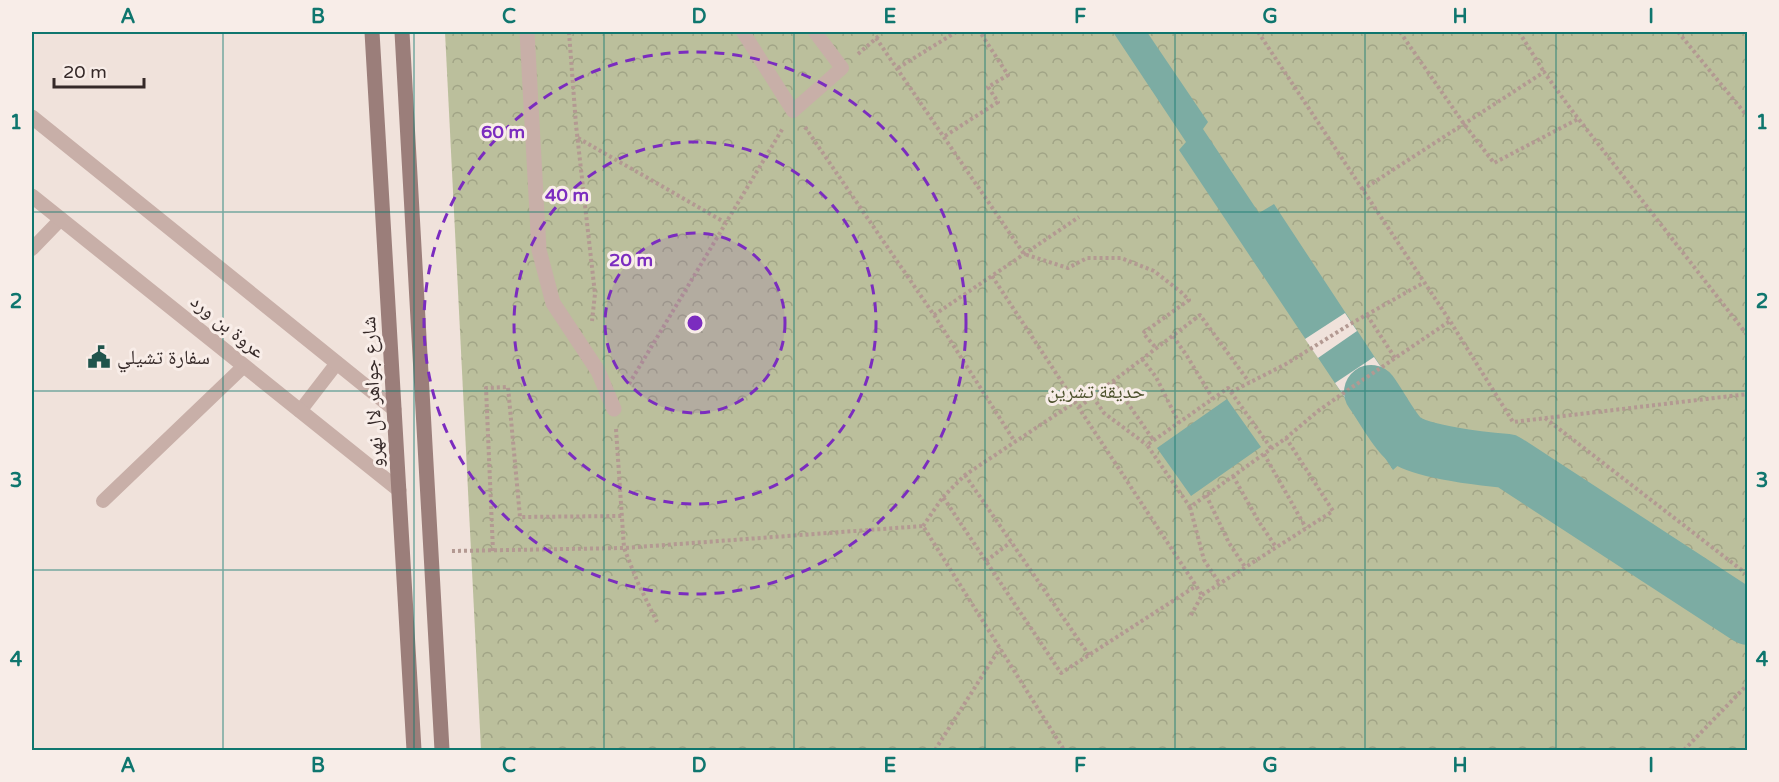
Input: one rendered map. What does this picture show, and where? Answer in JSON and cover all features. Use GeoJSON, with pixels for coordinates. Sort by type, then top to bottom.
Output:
{"type":"FeatureCollection","features":[{"type":"Feature","properties":{"kind":"main road","name":"شارع جواهر لال نهرو"},"geometry":{"type":"LineString","coordinates":[[372,32],[414,750]]}},
{"type":"Feature","properties":{"kind":"main road"},"geometry":{"type":"LineString","coordinates":[[402,32],[442,750]]}},
{"type":"Feature","properties":{"kind":"street"},"geometry":{"type":"LineString","coordinates":[[527,32],[539,250],[553,303],[598,371],[614,409]]}},
{"type":"Feature","properties":{"kind":"street","name":"عروة بن ورد"},"geometry":{"type":"LineString","coordinates":[[32,117],[394,409]]}},
{"type":"Feature","properties":{"kind":"street","name":"عروة بن ورد"},"geometry":{"type":"LineString","coordinates":[[32,196],[399,490]]}},
{"type":"Feature","properties":{"kind":"lane"},"geometry":{"type":"LineString","coordinates":[[743,32],[794,111],[842,68],[814,32]]}},
{"type":"Feature","properties":{"kind":"lane"},"geometry":{"type":"LineString","coordinates":[[32,249],[61,219]]}},
{"type":"Feature","properties":{"kind":"lane"},"geometry":{"type":"LineString","coordinates":[[300,411],[337,363]]}},
{"type":"Feature","properties":{"kind":"lane"},"geometry":{"type":"LineString","coordinates":[[103,501],[244,366]]}},
{"type":"Feature","properties":{"kind":"path"},"geometry":{"type":"LineString","coordinates":[[569,32],[595,294],[588,357]]}},
{"type":"Feature","properties":{"kind":"path"},"geometry":{"type":"LineString","coordinates":[[898,68],[956,32]]}},
{"type":"Feature","properties":{"kind":"path"},"geometry":{"type":"LineString","coordinates":[[945,136],[998,102],[988,87],[1008,75],[980,32]]}},
{"type":"Feature","properties":{"kind":"path"},"geometry":{"type":"LineString","coordinates":[[1258,32],[1450,321],[1513,422],[1748,394]]}},
{"type":"Feature","properties":{"kind":"path"},"geometry":{"type":"LineString","coordinates":[[1400,32],[1494,164],[1578,119]]}},
{"type":"Feature","properties":{"kind":"path"},"geometry":{"type":"LineString","coordinates":[[1519,32],[1578,119],[1748,336]]}},
{"type":"Feature","properties":{"kind":"path"},"geometry":{"type":"LineString","coordinates":[[1678,32],[1748,117]]}},
{"type":"Feature","properties":{"kind":"path"},"geometry":{"type":"LineString","coordinates":[[842,68],[880,35]]}},
{"type":"Feature","properties":{"kind":"path"},"geometry":{"type":"LineString","coordinates":[[876,38],[1024,254],[1068,268],[1087,258],[1120,258],[1154,271],[1189,300],[1143,333],[1156,348]]}},
{"type":"Feature","properties":{"kind":"path"},"geometry":{"type":"LineString","coordinates":[[1362,190],[1544,72]]}},
{"type":"Feature","properties":{"kind":"path"},"geometry":{"type":"LineString","coordinates":[[657,622],[624,548],[614,409],[794,111],[934,315],[1015,442]]}},
{"type":"Feature","properties":{"kind":"path"},"geometry":{"type":"LineString","coordinates":[[578,138],[726,223]]}},
{"type":"Feature","properties":{"kind":"path"},"geometry":{"type":"LineString","coordinates":[[934,315],[1079,217]]}},
{"type":"Feature","properties":{"kind":"path"},"geometry":{"type":"LineString","coordinates":[[992,276],[1202,595]]}},
{"type":"Feature","properties":{"kind":"path"},"geometry":{"type":"LineString","coordinates":[[1231,392],[1286,364],[1423,283]]}},
{"type":"Feature","properties":{"kind":"path"},"geometry":{"type":"LineString","coordinates":[[1078,407],[1200,315],[1249,382]]}},
{"type":"Feature","properties":{"kind":"path"},"geometry":{"type":"LineString","coordinates":[[1367,315],[1395,358]]}},
{"type":"Feature","properties":{"kind":"path"},"geometry":{"type":"LineString","coordinates":[[1190,507],[1287,438],[1318,411],[1450,321]]}},
{"type":"Feature","properties":{"kind":"path"},"geometry":{"type":"LineString","coordinates":[[1173,336],[1213,399]]}},
{"type":"Feature","properties":{"kind":"path"},"geometry":{"type":"LineString","coordinates":[[1142,359],[1156,377],[1179,423]]}},
{"type":"Feature","properties":{"kind":"path"},"geometry":{"type":"LineString","coordinates":[[1113,382],[1154,441]]}},
{"type":"Feature","properties":{"kind":"path"},"geometry":{"type":"LineString","coordinates":[[493,551],[486,388],[508,387],[520,517],[622,516]]}},
{"type":"Feature","properties":{"kind":"path"},"geometry":{"type":"LineString","coordinates":[[1147,446],[1228,388],[1271,448]]}},
{"type":"Feature","properties":{"kind":"path"},"geometry":{"type":"LineString","coordinates":[[1093,397],[1104,413],[1147,446],[1190,507],[1204,560],[1220,584]]}},
{"type":"Feature","properties":{"kind":"path"},"geometry":{"type":"LineString","coordinates":[[923,526],[943,497],[965,476],[1075,402]]}},
{"type":"Feature","properties":{"kind":"path"},"geometry":{"type":"LineString","coordinates":[[1544,418],[1748,575]]}},
{"type":"Feature","properties":{"kind":"path"},"geometry":{"type":"LineString","coordinates":[[1190,617],[1202,595],[1333,511],[1287,438]]}},
{"type":"Feature","properties":{"kind":"path"},"geometry":{"type":"LineString","coordinates":[[1264,454],[1306,528]]}},
{"type":"Feature","properties":{"kind":"path"},"geometry":{"type":"LineString","coordinates":[[965,476],[1089,655]]}},
{"type":"Feature","properties":{"kind":"path"},"geometry":{"type":"LineString","coordinates":[[1233,476],[1276,547]]}},
{"type":"Feature","properties":{"kind":"path"},"geometry":{"type":"LineString","coordinates":[[1206,495],[1229,543],[1245,567]]}},
{"type":"Feature","properties":{"kind":"path"},"geometry":{"type":"LineString","coordinates":[[943,497],[1061,673],[1196,586]]}},
{"type":"Feature","properties":{"kind":"path"},"geometry":{"type":"LineString","coordinates":[[431,552],[624,548],[923,526]]}},
{"type":"Feature","properties":{"kind":"path"},"geometry":{"type":"LineString","coordinates":[[923,526],[1064,750]]}},
{"type":"Feature","properties":{"kind":"path"},"geometry":{"type":"LineString","coordinates":[[986,561],[1011,542]]}},
{"type":"Feature","properties":{"kind":"path"},"geometry":{"type":"LineString","coordinates":[[935,750],[1000,648]]}},
{"type":"Feature","properties":{"kind":"path"},"geometry":{"type":"LineString","coordinates":[[1684,750],[1748,684]]}},
{"type":"Feature","properties":{"kind":"green space","name":"حديقة تشرين"},"geometry":{"type":"Polygon","coordinates":[[[445,32],[1747,32],[1747,750],[481,750],[445,32]]]}},
{"type":"Feature","properties":{"kind":"water"},"geometry":{"type":"Polygon","coordinates":[[[1113,32],[1147,32],[1208,122],[1203,129],[1259,213],[1274,204],[1424,429],[1414,455],[1393,470],[1179,150],[1186,142],[1113,32]]]}},
{"type":"Feature","properties":{"kind":"water"},"geometry":{"type":"Polygon","coordinates":[[[1227,399],[1261,447],[1191,496],[1157,448],[1227,399]]]}},
{"type":"Feature","properties":{"kind":"pier"},"geometry":{"type":"Polygon","coordinates":[[[1345,313],[1357,331],[1318,358],[1305,339],[1345,313]]]}},
{"type":"Feature","properties":{"kind":"pier"},"geometry":{"type":"Polygon","coordinates":[[[1374,357],[1387,376],[1348,402],[1335,383],[1374,357]]]}},
{"type":"Feature","properties":{"kind":"waterway"},"geometry":{"type":"LineString","coordinates":[[1371,392],[1399,434],[1411,443],[1452,454],[1507,461],[1748,618]]}},
{"type":"Feature","properties":{"kind":"place","name":"سفارة تشيلي"},"geometry":{"type":"Point","coordinates":[99,357]}}]}
